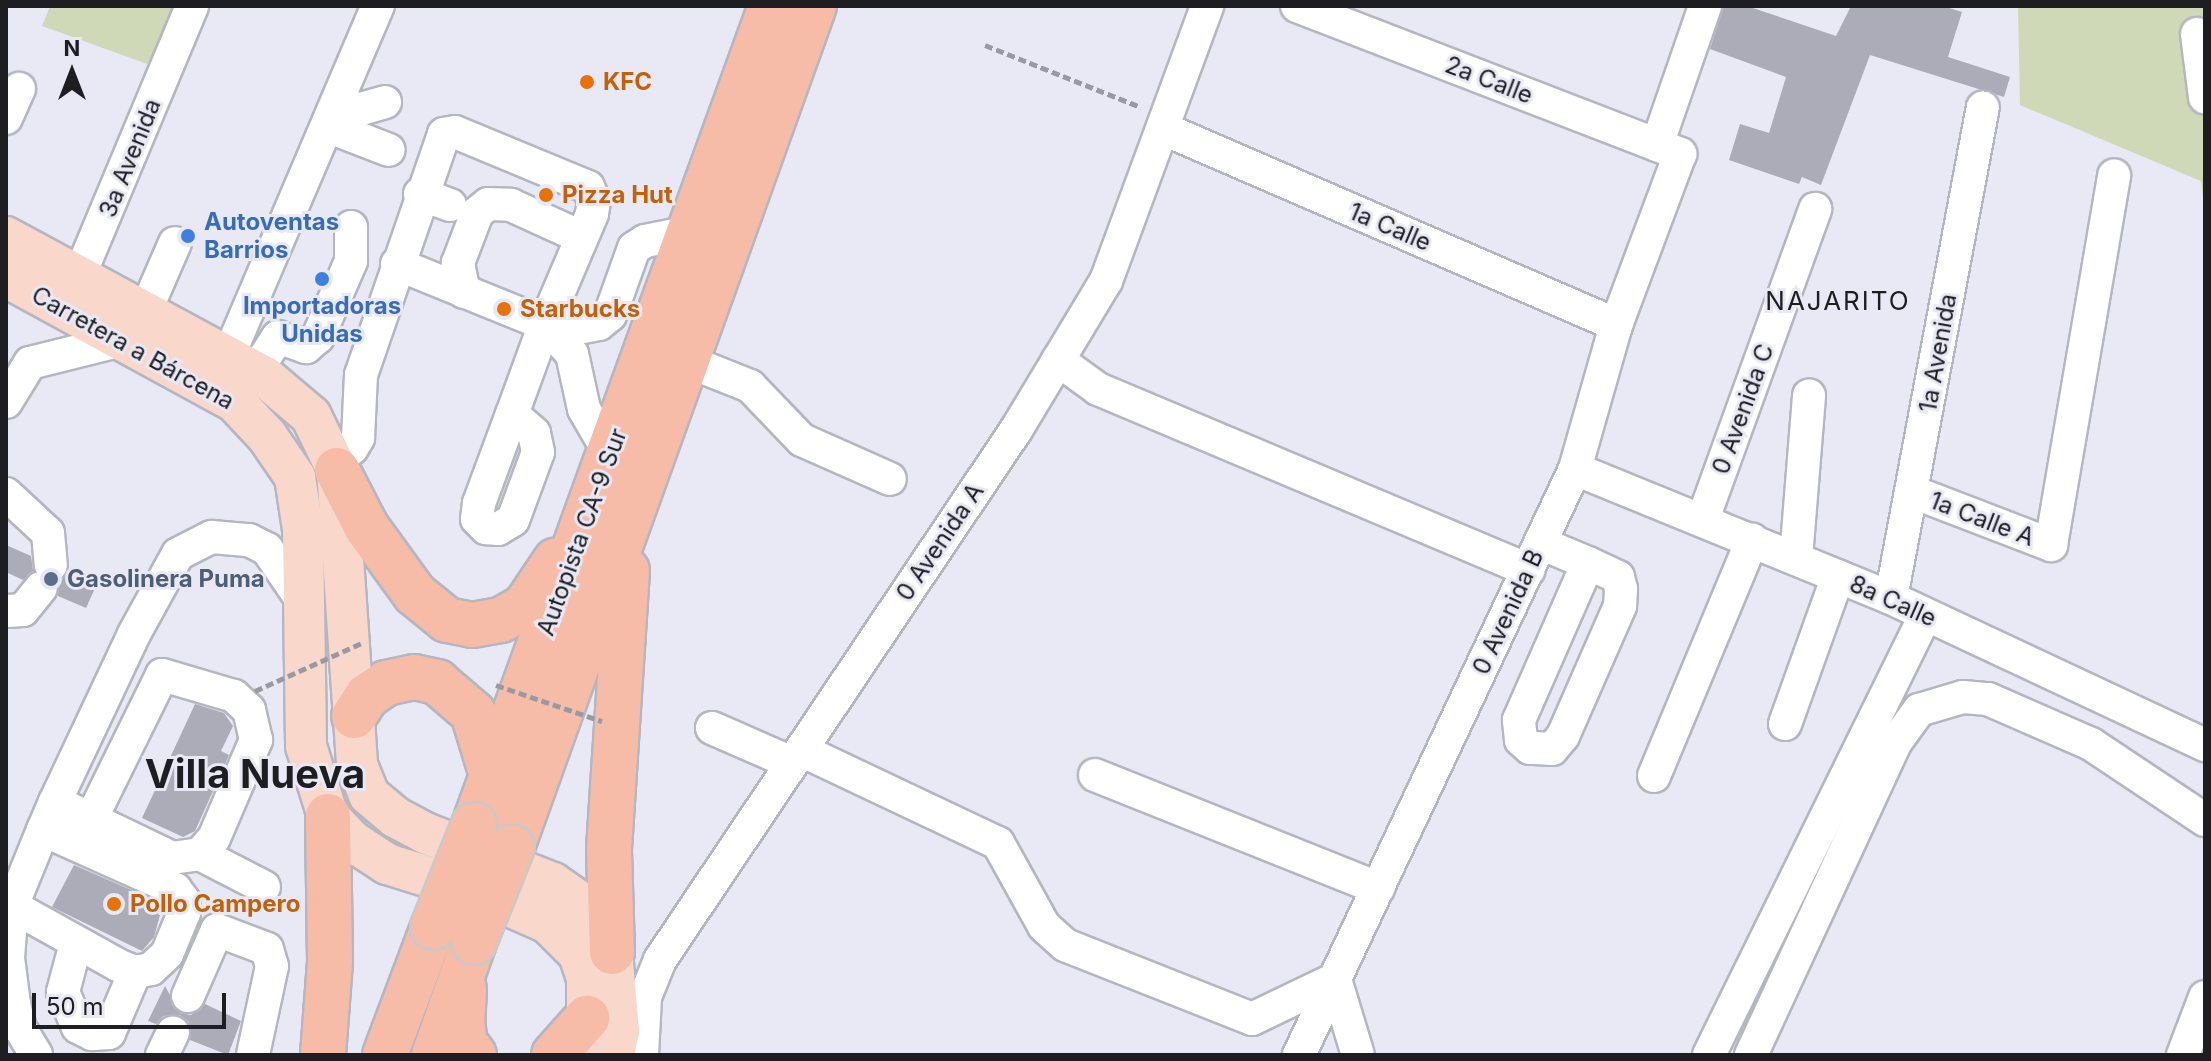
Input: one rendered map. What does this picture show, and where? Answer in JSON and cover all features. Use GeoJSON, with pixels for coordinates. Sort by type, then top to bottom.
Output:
{"type":"FeatureCollection","features":[{"type":"Feature","properties":{"kind":"highway","name":"Autopista CA-9 Sur"},"geometry":{"type":"LineString","coordinates":[[434,1055],[470,952],[512,847],[611,514],[610,454],[771,6]]}},
{"type":"Feature","properties":{"kind":"highway","name":"Autopista CA-9 Sur"},"geometry":{"type":"LineString","coordinates":[[385,1055],[411,981],[493,779],[611,514],[687,361],[814,6]]}},
{"type":"Feature","properties":{"kind":"highway"},"geometry":{"type":"LineString","coordinates":[[334,463],[367,528],[415,594],[447,620],[472,625],[501,620],[525,606],[611,514]]}},
{"type":"Feature","properties":{"kind":"highway"},"geometry":{"type":"LineString","coordinates":[[611,514],[609,849],[612,952]]}},
{"type":"Feature","properties":{"kind":"highway"},"geometry":{"type":"LineString","coordinates":[[354,716],[367,696],[386,683],[414,677],[437,682],[473,713],[493,779]]}},
{"type":"Feature","properties":{"kind":"highway"},"geometry":{"type":"LineString","coordinates":[[323,1055],[330,961],[328,816]]}},
{"type":"Feature","properties":{"kind":"highway"},"geometry":{"type":"LineString","coordinates":[[470,952],[462,1022],[465,1043],[474,1055]]}},
{"type":"Feature","properties":{"kind":"highway"},"geometry":{"type":"LineString","coordinates":[[352,1055],[384,1023],[411,981]]}},
{"type":"Feature","properties":{"kind":"highway"},"geometry":{"type":"LineString","coordinates":[[554,1055],[591,1036]]}},
{"type":"Feature","properties":{"kind":"main road","name":"Carretera a Bárcena"},"geometry":{"type":"LineString","coordinates":[[6,237],[73,293],[134,326],[235,402],[267,436],[295,477],[303,529],[306,746],[328,816],[352,841],[387,864],[477,892],[548,923],[579,954],[587,978],[591,1036]]}},
{"type":"Feature","properties":{"kind":"main road","name":"Carretera a Bárcena"},"geometry":{"type":"LineString","coordinates":[[6,277],[73,293]]}},
{"type":"Feature","properties":{"kind":"main road","name":"Carretera a Bárcena"},"geometry":{"type":"LineString","coordinates":[[134,326],[242,365],[311,416],[334,463],[357,765],[369,795],[395,817],[425,833],[553,883],[587,907],[612,952]]}},
{"type":"Feature","properties":{"kind":"main road"},"geometry":{"type":"LineString","coordinates":[[612,952],[619,1031],[614,1055]]}},
{"type":"Feature","properties":{"kind":"street","name":"3a Avenida"},"geometry":{"type":"LineString","coordinates":[[73,293],[192,6]]}},
{"type":"Feature","properties":{"kind":"street"},"geometry":{"type":"LineString","coordinates":[[242,365],[331,116],[378,6]]}},
{"type":"Feature","properties":{"kind":"street","name":"0 Avenida A"},"geometry":{"type":"LineString","coordinates":[[642,1055],[645,997],[656,968],[1058,360],[1106,281],[1207,6]]}},
{"type":"Feature","properties":{"kind":"street","name":"2a Calle"},"geometry":{"type":"LineString","coordinates":[[1297,6],[1668,149]]}},
{"type":"Feature","properties":{"kind":"street","name":"0 Avenida B"},"geometry":{"type":"LineString","coordinates":[[1299,1055],[1575,469],[1668,149],[1705,6]]}},
{"type":"Feature","properties":{"kind":"street"},"geometry":{"type":"LineString","coordinates":[[2197,34],[2205,97]]}},
{"type":"Feature","properties":{"kind":"street"},"geometry":{"type":"LineString","coordinates":[[331,116],[385,102]]}},
{"type":"Feature","properties":{"kind":"street","name":"1a Avenida"},"geometry":{"type":"LineString","coordinates":[[1891,598],[1983,108]]}},
{"type":"Feature","properties":{"kind":"street"},"geometry":{"type":"LineString","coordinates":[[331,116],[389,150]]}},
{"type":"Feature","properties":{"kind":"street","name":"1a Calle"},"geometry":{"type":"LineString","coordinates":[[1166,123],[1616,325]]}},
{"type":"Feature","properties":{"kind":"street"},"geometry":{"type":"LineString","coordinates":[[334,463],[352,448],[358,438],[361,375],[437,142],[455,132],[588,187],[594,201],[512,414]]}},
{"type":"Feature","properties":{"kind":"street","name":"1a Calle A"},"geometry":{"type":"LineString","coordinates":[[1913,492],[2051,545],[2114,175]]}},
{"type":"Feature","properties":{"kind":"street"},"geometry":{"type":"LineString","coordinates":[[420,194],[450,205]]}},
{"type":"Feature","properties":{"kind":"street"},"geometry":{"type":"LineString","coordinates":[[464,292],[458,263],[477,213],[488,204],[511,205],[581,237]]}},
{"type":"Feature","properties":{"kind":"street","name":"0 Avenida C"},"geometry":{"type":"LineString","coordinates":[[1703,519],[1815,209]]}},
{"type":"Feature","properties":{"kind":"street"},"geometry":{"type":"LineString","coordinates":[[242,365],[278,337],[306,347],[318,337],[351,261],[351,227]]}},
{"type":"Feature","properties":{"kind":"street"},"geometry":{"type":"LineString","coordinates":[[397,264],[545,324],[599,324],[610,315],[634,248],[645,241],[690,232]]}},
{"type":"Feature","properties":{"kind":"street"},"geometry":{"type":"LineString","coordinates":[[6,402],[30,363],[134,326],[175,243]]}},
{"type":"Feature","properties":{"kind":"street"},"geometry":{"type":"LineString","coordinates":[[545,324],[572,354],[584,409],[610,454]]}},
{"type":"Feature","properties":{"kind":"street"},"geometry":{"type":"LineString","coordinates":[[1058,360],[1098,389],[1534,557],[1588,563],[1618,577],[1620,606],[1563,736],[1552,749],[1530,748],[1521,740],[1519,720],[1588,563]]}},
{"type":"Feature","properties":{"kind":"street"},"geometry":{"type":"LineString","coordinates":[[687,361],[750,386],[802,440],[890,479]]}},
{"type":"Feature","properties":{"kind":"street"},"geometry":{"type":"LineString","coordinates":[[1796,558],[1809,396]]}},
{"type":"Feature","properties":{"kind":"street","name":"8a Calle"},"geometry":{"type":"LineString","coordinates":[[1575,469],[1891,598],[2205,745]]}},
{"type":"Feature","properties":{"kind":"street"},"geometry":{"type":"LineString","coordinates":[[6,494],[48,533],[46,577],[23,610],[6,611]]}},
{"type":"Feature","properties":{"kind":"street"},"geometry":{"type":"LineString","coordinates":[[21,1039],[8,958],[9,901],[134,634],[178,554],[212,537],[249,540],[267,549],[306,606]]}},
{"type":"Feature","properties":{"kind":"street"},"geometry":{"type":"LineString","coordinates":[[1654,776],[1752,540]]}},
{"type":"Feature","properties":{"kind":"street"},"geometry":{"type":"LineString","coordinates":[[1785,724],[1838,576]]}},
{"type":"Feature","properties":{"kind":"street"},"geometry":{"type":"LineString","coordinates":[[1709,1055],[1925,616]]}},
{"type":"Feature","properties":{"kind":"street"},"geometry":{"type":"LineString","coordinates":[[91,819],[157,680],[169,673],[234,696],[249,710],[256,729],[214,838],[200,854]]}},
{"type":"Feature","properties":{"kind":"street"},"geometry":{"type":"LineString","coordinates":[[1751,1055],[1895,743],[1919,710],[1963,697],[1988,699],[2091,744],[2205,820]]}},
{"type":"Feature","properties":{"kind":"street"},"geometry":{"type":"LineString","coordinates":[[712,728],[796,756],[998,843],[1044,926],[1065,945],[1252,1019],[1335,979],[1358,1055]]}},
{"type":"Feature","properties":{"kind":"street"},"geometry":{"type":"LineString","coordinates":[[1095,775],[1378,888]]}},
{"type":"Feature","properties":{"kind":"street"},"geometry":{"type":"LineString","coordinates":[[49,816],[91,819],[172,858],[200,854],[264,887]]}},
{"type":"Feature","properties":{"kind":"street"},"geometry":{"type":"LineString","coordinates":[[9,901],[76,943],[135,972],[151,969],[167,954],[184,901],[175,889],[49,816]]}},
{"type":"Feature","properties":{"kind":"street"},"geometry":{"type":"LineString","coordinates":[[188,996],[217,930],[267,949],[272,966],[253,1055]]}},
{"type":"Feature","properties":{"kind":"street"},"geometry":{"type":"LineString","coordinates":[[76,943],[63,992],[78,1027],[92,1034],[109,1033],[135,972]]}},
{"type":"Feature","properties":{"kind":"street"},"geometry":{"type":"LineString","coordinates":[[2183,1055],[2205,997]]}},
{"type":"Feature","properties":{"kind":"path"},"geometry":{"type":"LineString","coordinates":[[985,45],[1166,123]]}},
{"type":"Feature","properties":{"kind":"path"},"geometry":{"type":"LineString","coordinates":[[255,691],[364,642]]}},
{"type":"Feature","properties":{"kind":"path"},"geometry":{"type":"LineString","coordinates":[[496,685],[602,721]]}},
{"type":"Feature","properties":{"kind":"green space"},"geometry":{"type":"Polygon","coordinates":[[[50,6],[174,6],[150,65],[42,26],[50,6]]]}},
{"type":"Feature","properties":{"kind":"green space"},"geometry":{"type":"Polygon","coordinates":[[[2018,6],[2205,6],[2205,214],[2201,181],[2020,105],[2018,6]]]}},
{"type":"Feature","properties":{"kind":"building"},"geometry":{"type":"Polygon","coordinates":[[[1724,6],[1747,6],[1836,36],[1851,6],[1943,6],[1962,12],[1948,57],[2010,77],[2004,97],[1870,55],[1821,185],[1802,177],[1799,184],[1729,160],[1740,124],[1769,133],[1786,77],[1710,49],[1724,6]]]}},
{"type":"Feature","properties":{"kind":"building"},"geometry":{"type":"Polygon","coordinates":[[[6,545],[31,556],[33,571],[23,580],[6,572],[6,545]]]}},
{"type":"Feature","properties":{"kind":"building"},"geometry":{"type":"Polygon","coordinates":[[[68,573],[96,586],[86,608],[58,596],[59,582],[68,573]]]}},
{"type":"Feature","properties":{"kind":"building"},"geometry":{"type":"Polygon","coordinates":[[[195,704],[224,713],[233,726],[221,751],[229,755],[209,800],[195,831],[183,837],[142,818],[195,704]]]}},
{"type":"Feature","properties":{"kind":"building","name":"Pollo Campero"},"geometry":{"type":"Polygon","coordinates":[[[74,865],[163,904],[154,937],[142,951],[52,907],[74,865]]]}},
{"type":"Feature","properties":{"kind":"building"},"geometry":{"type":"Polygon","coordinates":[[[165,986],[180,1013],[191,1015],[205,1004],[241,1021],[228,1055],[190,1040],[189,1022],[180,1015],[163,1016],[156,1024],[148,1021],[165,986]]]}},
{"type":"Feature","properties":{"kind":"place","name":"KFC"},"geometry":{"type":"Point","coordinates":[587,82]}},
{"type":"Feature","properties":{"kind":"place","name":"Pizza Hut"},"geometry":{"type":"Point","coordinates":[546,195]}},
{"type":"Feature","properties":{"kind":"place","name":"Autoventas Barrios"},"geometry":{"type":"Point","coordinates":[188,236]}},
{"type":"Feature","properties":{"kind":"place","name":"Importadoras Unidas"},"geometry":{"type":"Point","coordinates":[322,279]}},
{"type":"Feature","properties":{"kind":"place","name":"Starbucks"},"geometry":{"type":"Point","coordinates":[504,309]}},
{"type":"Feature","properties":{"kind":"place","name":"Gasolinera Puma"},"geometry":{"type":"Point","coordinates":[51,579]}},
{"type":"Feature","properties":{"kind":"place","name":"Pollo Campero"},"geometry":{"type":"Point","coordinates":[114,904]}},
{"type":"Feature","properties":{"kind":"district","name":"NAJARITO"},"geometry":{"type":"Point","coordinates":[1838,301]}},
{"type":"Feature","properties":{"kind":"district","name":"Villa Nueva"},"geometry":{"type":"Point","coordinates":[255,774]}}]}
